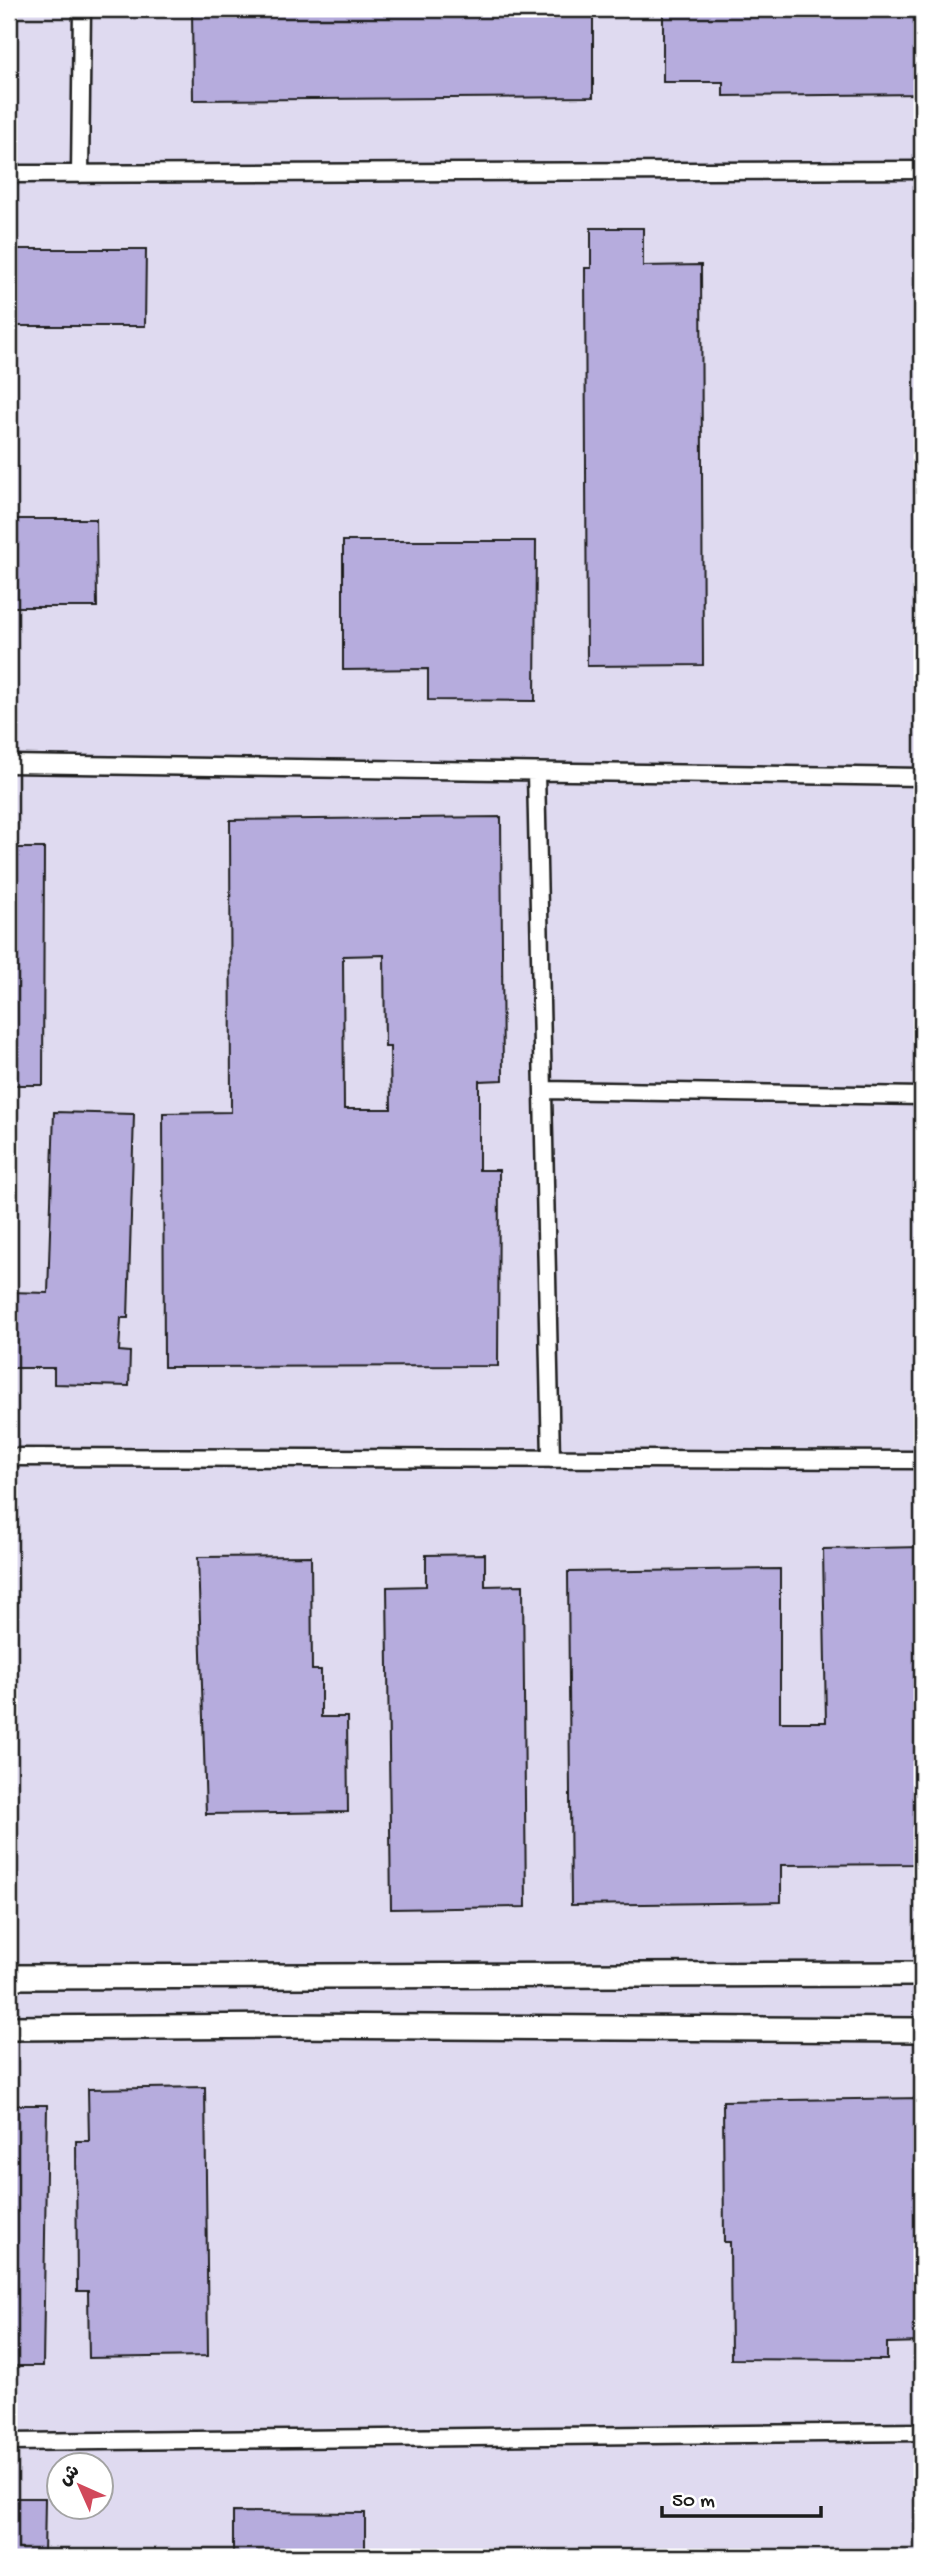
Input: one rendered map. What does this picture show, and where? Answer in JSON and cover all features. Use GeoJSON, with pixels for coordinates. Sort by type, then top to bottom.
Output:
{"type":"FeatureCollection","features":[{"type":"Feature","properties":{"kind":"main road"},"geometry":{"type":"LineString","coordinates":[[9,1977],[922,1974]]}},
{"type":"Feature","properties":{"kind":"main road"},"geometry":{"type":"LineString","coordinates":[[9,2028],[297,2026],[922,2030]]}},
{"type":"Feature","properties":{"kind":"street"},"geometry":{"type":"LineString","coordinates":[[80,174],[82,9]]}},
{"type":"Feature","properties":{"kind":"street"},"geometry":{"type":"LineString","coordinates":[[9,174],[922,170]]}},
{"type":"Feature","properties":{"kind":"street"},"geometry":{"type":"LineString","coordinates":[[9,764],[922,777]]}},
{"type":"Feature","properties":{"kind":"street"},"geometry":{"type":"LineString","coordinates":[[537,772],[551,1459]]}},
{"type":"Feature","properties":{"kind":"street"},"geometry":{"type":"LineString","coordinates":[[543,1090],[922,1096]]}},
{"type":"Feature","properties":{"kind":"street"},"geometry":{"type":"LineString","coordinates":[[9,1457],[922,1460]]}},
{"type":"Feature","properties":{"kind":"street"},"geometry":{"type":"LineString","coordinates":[[9,2442],[922,2432]]}},
{"type":"Feature","properties":{"kind":"shaded area"},"geometry":{"type":"Polygon","coordinates":[[[9,9],[922,9],[922,2557],[9,2557],[9,9]]]}},
{"type":"Feature","properties":{"kind":"building"},"geometry":{"type":"Polygon","coordinates":[[[192,9],[593,9],[593,97],[193,100],[192,9]]]}},
{"type":"Feature","properties":{"kind":"building"},"geometry":{"type":"Polygon","coordinates":[[[663,9],[922,9],[922,94],[723,96],[723,82],[663,82],[663,9]]]}},
{"type":"Feature","properties":{"kind":"building"},"geometry":{"type":"Polygon","coordinates":[[[591,228],[643,228],[643,266],[701,265],[703,665],[587,666],[585,268],[591,268],[591,228]]]}},
{"type":"Feature","properties":{"kind":"building"},"geometry":{"type":"Polygon","coordinates":[[[9,249],[146,249],[145,326],[9,326],[9,249]]]}},
{"type":"Feature","properties":{"kind":"building"},"geometry":{"type":"Polygon","coordinates":[[[9,519],[96,519],[97,607],[9,607],[9,519]]]}},
{"type":"Feature","properties":{"kind":"building"},"geometry":{"type":"Polygon","coordinates":[[[343,541],[536,541],[535,701],[428,700],[428,669],[343,670],[343,541]]]}},
{"type":"Feature","properties":{"kind":"building"},"geometry":{"type":"Polygon","coordinates":[[[501,817],[503,1080],[479,1081],[479,1170],[499,1170],[498,1366],[164,1367],[163,1113],[231,1112],[230,820],[501,817]],[[384,955],[343,956],[344,1109],[391,1109],[390,1047],[385,1047],[384,955]]]}},
{"type":"Feature","properties":{"kind":"building"},"geometry":{"type":"Polygon","coordinates":[[[9,848],[44,848],[43,1085],[9,1085],[9,848]]]}},
{"type":"Feature","properties":{"kind":"building"},"geometry":{"type":"Polygon","coordinates":[[[54,1112],[134,1114],[128,1318],[121,1318],[119,1351],[130,1352],[129,1386],[54,1384],[54,1368],[9,1368],[9,1292],[48,1293],[54,1112]]]}},
{"type":"Feature","properties":{"kind":"building"},"geometry":{"type":"Polygon","coordinates":[[[922,1547],[922,1864],[781,1865],[781,1902],[571,1905],[568,1572],[780,1569],[780,1722],[826,1722],[823,1549],[922,1547]]]}},
{"type":"Feature","properties":{"kind":"building"},"geometry":{"type":"Polygon","coordinates":[[[485,1554],[485,1586],[523,1585],[526,1907],[391,1909],[387,1587],[426,1586],[426,1555],[485,1554]]]}},
{"type":"Feature","properties":{"kind":"building"},"geometry":{"type":"Polygon","coordinates":[[[311,1556],[312,1670],[321,1670],[321,1717],[347,1717],[348,1812],[206,1814],[198,1557],[311,1556]]]}},
{"type":"Feature","properties":{"kind":"building"},"geometry":{"type":"Polygon","coordinates":[[[205,2087],[208,2356],[89,2358],[88,2291],[77,2291],[76,2141],[89,2141],[88,2089],[205,2087]]]}},
{"type":"Feature","properties":{"kind":"building"},"geometry":{"type":"Polygon","coordinates":[[[922,2098],[922,2342],[887,2343],[887,2360],[731,2359],[730,2242],[724,2242],[723,2101],[922,2098]]]}},
{"type":"Feature","properties":{"kind":"building"},"geometry":{"type":"Polygon","coordinates":[[[9,2105],[47,2105],[43,2366],[9,2366],[9,2105]]]}},
{"type":"Feature","properties":{"kind":"building"},"geometry":{"type":"Polygon","coordinates":[[[9,2498],[45,2498],[44,2557],[9,2557],[9,2498]]]}},
{"type":"Feature","properties":{"kind":"building"},"geometry":{"type":"Polygon","coordinates":[[[233,2512],[365,2513],[365,2557],[233,2557],[233,2512]]]}}]}
